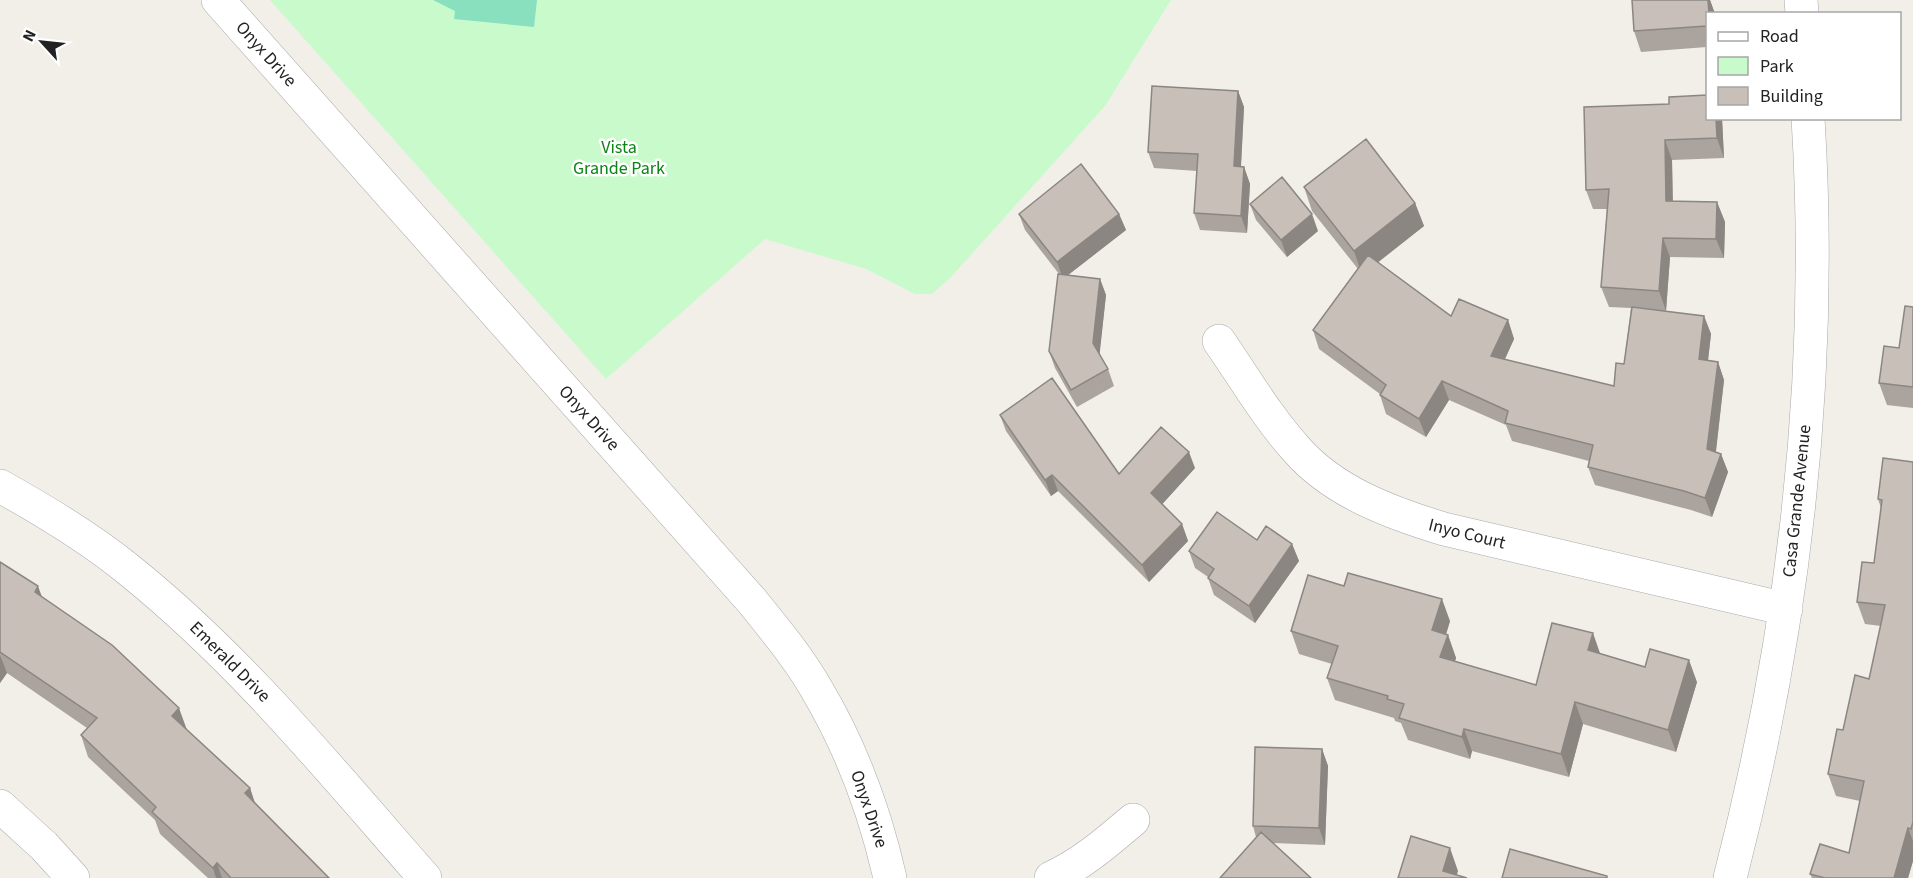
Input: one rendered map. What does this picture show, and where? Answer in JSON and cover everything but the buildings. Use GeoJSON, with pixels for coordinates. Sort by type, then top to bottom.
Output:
{"type":"FeatureCollection","features":[{"type":"Feature","properties":{"kind":"street","name":"Onyx Drive"},"geometry":{"type":"LineString","coordinates":[[218,0],[752,601],[786,643],[817,688],[844,740],[866,791],[890,878]]}},
{"type":"Feature","properties":{"kind":"street","name":"Casa Grande Avenue"},"geometry":{"type":"LineString","coordinates":[[1730,878],[1766,727],[1786,609],[1800,492],[1810,375],[1813,256],[1808,120]]}},
{"type":"Feature","properties":{"kind":"street","name":"Inyo Court"},"geometry":{"type":"LineString","coordinates":[[1220,341],[1277,426],[1298,451],[1322,473],[1380,507],[1444,530],[1786,609]]}},
{"type":"Feature","properties":{"kind":"street","name":"Emerald Drive"},"geometry":{"type":"LineString","coordinates":[[0,486],[66,525],[128,569],[187,619],[284,717],[425,878]]}},
{"type":"Feature","properties":{"kind":"street"},"geometry":{"type":"LineString","coordinates":[[0,806],[44,846],[73,878]]}},
{"type":"Feature","properties":{"kind":"street"},"geometry":{"type":"LineString","coordinates":[[1051,878],[1099,849],[1133,820]]}},
{"type":"Feature","properties":{"kind":"green space","name":"Vista Grande Park"},"geometry":{"type":"Polygon","coordinates":[[[270,0],[1171,0],[1105,106],[951,277],[932,294],[915,294],[866,269],[765,239],[606,379],[270,0]]]}},
{"type":"Feature","properties":{"kind":"green space"},"geometry":{"type":"Polygon","coordinates":[[[433,0],[537,0],[534,27],[454,19],[455,11],[433,0]]]}}]}
